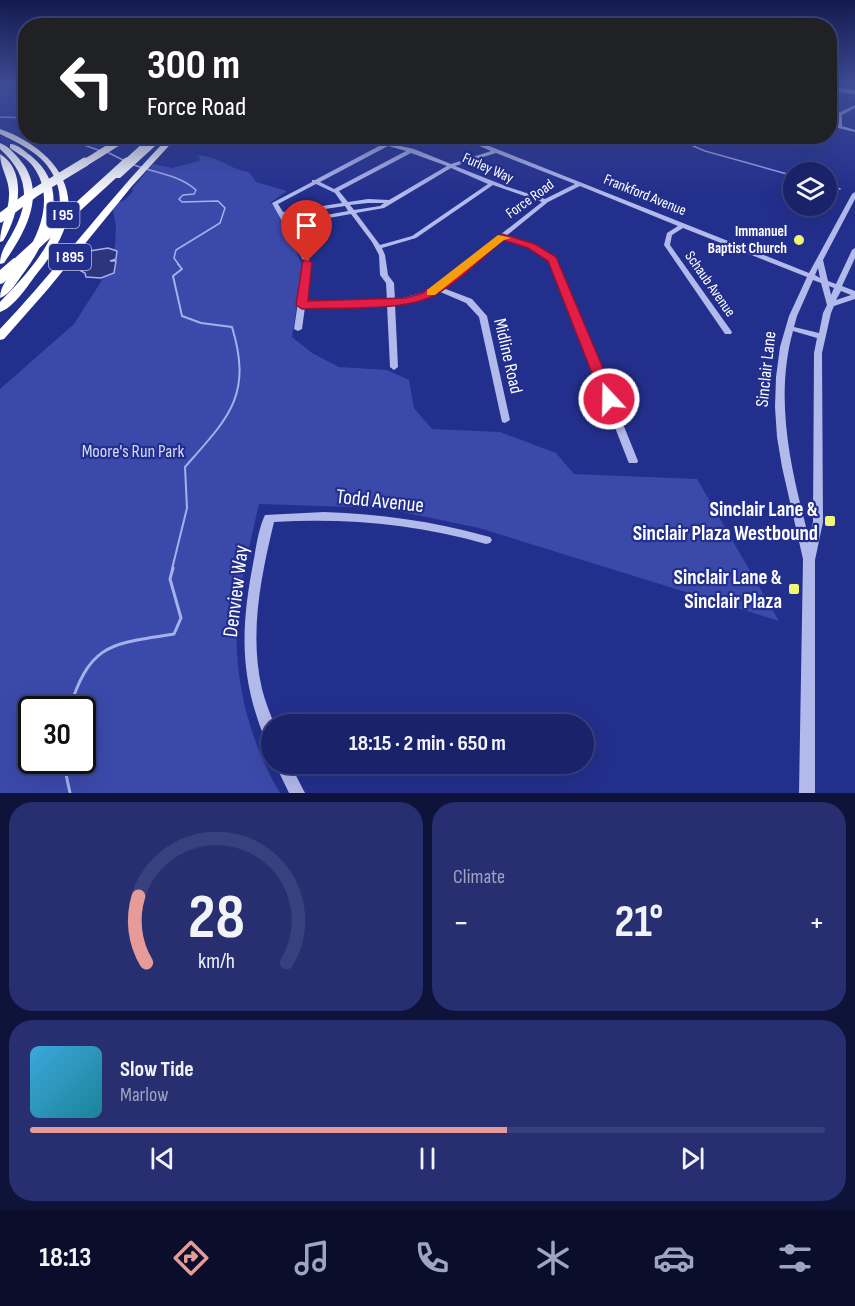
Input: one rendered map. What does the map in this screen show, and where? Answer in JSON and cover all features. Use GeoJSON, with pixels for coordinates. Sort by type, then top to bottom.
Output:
{"type":"FeatureCollection","features":[{"type":"Feature","properties":{"kind":"highway","name":"I 95"},"geometry":{"type":"LineString","coordinates":[[0,131],[18,141]]}},
{"type":"Feature","properties":{"kind":"highway"},"geometry":{"type":"LineString","coordinates":[[0,139],[16,148],[35,166],[48,186],[50,210],[37,247],[0,295]]}},
{"type":"Feature","properties":{"kind":"highway","name":"I 95"},"geometry":{"type":"LineString","coordinates":[[0,309],[39,266],[61,225],[65,206],[62,183],[49,163],[39,153],[23,144]]}},
{"type":"Feature","properties":{"kind":"highway"},"geometry":{"type":"LineString","coordinates":[[0,218],[34,193],[116,144]]}},
{"type":"Feature","properties":{"kind":"highway"},"geometry":{"type":"LineString","coordinates":[[0,278],[150,144]]}},
{"type":"Feature","properties":{"kind":"highway","name":"I 895"},"geometry":{"type":"LineString","coordinates":[[0,284],[151,144]]}},
{"type":"Feature","properties":{"kind":"highway","name":"I 895"},"geometry":{"type":"LineString","coordinates":[[0,336],[35,299],[137,176],[167,144]]}},
{"type":"Feature","properties":{"kind":"highway"},"geometry":{"type":"LineString","coordinates":[[0,145],[21,166],[29,190],[29,204],[24,222],[0,261]]}},
{"type":"Feature","properties":{"kind":"highway"},"geometry":{"type":"LineString","coordinates":[[0,156],[13,181],[15,200],[10,219],[0,238]]}},
{"type":"Feature","properties":{"kind":"street"},"geometry":{"type":"LineString","coordinates":[[840,122],[840,127],[855,131]]}},
{"type":"Feature","properties":{"kind":"street"},"geometry":{"type":"LineString","coordinates":[[298,329],[307,262],[275,204],[278,200],[387,144]]}},
{"type":"Feature","properties":{"kind":"street","name":"Furley Way"},"geometry":{"type":"LineString","coordinates":[[387,144],[412,150],[452,165],[519,195],[546,201]]}},
{"type":"Feature","properties":{"kind":"street","name":"Frankford Avenue"},"geometry":{"type":"LineString","coordinates":[[479,144],[855,295]]}},
{"type":"Feature","properties":{"kind":"street"},"geometry":{"type":"LineString","coordinates":[[336,190],[412,150]]}},
{"type":"Feature","properties":{"kind":"street"},"geometry":{"type":"LineString","coordinates":[[286,224],[382,207],[452,165],[494,150]]}},
{"type":"Feature","properties":{"kind":"street"},"geometry":{"type":"LineString","coordinates":[[314,181],[336,190],[379,247],[383,259],[384,275],[390,283],[394,367]]}},
{"type":"Feature","properties":{"kind":"street"},"geometry":{"type":"LineString","coordinates":[[379,247],[414,237],[493,183]]}},
{"type":"Feature","properties":{"kind":"street","name":"Force Road"},"geometry":{"type":"LineString","coordinates":[[302,305],[416,299],[438,288],[546,201],[580,184]]}},
{"type":"Feature","properties":{"kind":"street","name":"Sinclair Lane"},"geometry":{"type":"LineString","coordinates":[[809,560],[780,435],[782,371],[790,328],[812,276],[855,194]]}},
{"type":"Feature","properties":{"kind":"street"},"geometry":{"type":"LineString","coordinates":[[281,214],[368,201],[390,202]]}},
{"type":"Feature","properties":{"kind":"street"},"geometry":{"type":"LineString","coordinates":[[847,210],[855,212]]}},
{"type":"Feature","properties":{"kind":"street","name":"Schaub Avenue"},"geometry":{"type":"LineString","coordinates":[[683,225],[669,234],[668,245],[728,332]]}},
{"type":"Feature","properties":{"kind":"street"},"geometry":{"type":"LineString","coordinates":[[502,237],[532,246],[553,259],[633,461]]}},
{"type":"Feature","properties":{"kind":"street","name":"Sinclair Lane"},"geometry":{"type":"LineString","coordinates":[[807,793],[809,560],[818,522],[817,367],[820,336],[830,305],[855,250]]}},
{"type":"Feature","properties":{"kind":"street"},"geometry":{"type":"LineString","coordinates":[[820,261],[830,305],[855,295]]}},
{"type":"Feature","properties":{"kind":"street","name":"Midline Road"},"geometry":{"type":"LineString","coordinates":[[438,288],[469,301],[483,316],[505,420]]}},
{"type":"Feature","properties":{"kind":"street"},"geometry":{"type":"LineString","coordinates":[[790,328],[820,336]]}},
{"type":"Feature","properties":{"kind":"street","name":"Todd Avenue"},"geometry":{"type":"LineString","coordinates":[[269,518],[369,516],[454,530],[486,540]]}},
{"type":"Feature","properties":{"kind":"street","name":"Denview Way"},"geometry":{"type":"LineString","coordinates":[[264,714],[254,683],[249,632],[254,582],[269,518]]}},
{"type":"Feature","properties":{"kind":"street"},"geometry":{"type":"LineString","coordinates":[[287,774],[297,793]]}},
{"type":"Feature","properties":{"kind":"green space","name":"Moore's Run Park"},"geometry":{"type":"Polygon","coordinates":[[[197,156],[217,160],[249,172],[256,182],[287,191],[270,203],[273,204],[303,266],[292,337],[312,353],[339,367],[387,370],[409,380],[414,408],[432,429],[500,432],[556,453],[574,474],[697,479],[779,621],[479,528],[383,508],[259,504],[239,599],[237,649],[243,699],[261,755],[261,774],[270,774],[280,793],[0,793],[0,389],[74,324],[104,277],[115,246],[116,227],[112,205],[125,200],[153,164],[172,168],[199,161],[200,158],[197,156]]]}},
{"type":"Feature","properties":{"kind":"shaded area"},"geometry":{"type":"Polygon","coordinates":[[[108,248],[117,251],[116,259],[110,261],[116,261],[114,273],[101,278],[86,277],[81,271],[90,251],[108,248]]]}},
{"type":"Feature","properties":{"kind":"waterway"},"geometry":{"type":"LineString","coordinates":[[81,144],[101,151]]}},
{"type":"Feature","properties":{"kind":"waterway"},"geometry":{"type":"LineString","coordinates":[[691,144],[705,151],[783,173]]}},
{"type":"Feature","properties":{"kind":"waterway"},"geometry":{"type":"LineString","coordinates":[[107,152],[123,160]]}},
{"type":"Feature","properties":{"kind":"waterway"},"geometry":{"type":"LineString","coordinates":[[134,165],[182,180],[196,190],[194,194],[183,195],[179,199],[182,202],[218,201],[225,208],[220,223],[176,250],[174,258],[179,265]]}},
{"type":"Feature","properties":{"kind":"waterway"},"geometry":{"type":"LineString","coordinates":[[172,569],[187,508],[185,467],[213,434],[233,404],[240,371],[232,327],[201,323],[182,316],[173,276],[182,269],[178,264]]}},
{"type":"Feature","properties":{"kind":"waterway"},"geometry":{"type":"LineString","coordinates":[[74,696],[85,671],[105,651],[134,641],[174,634],[181,618],[170,579],[173,568]]}},
{"type":"Feature","properties":{"kind":"waterway"},"geometry":{"type":"LineString","coordinates":[[66,774],[70,793]]}},
{"type":"Feature","properties":{"kind":"slow traffic"},"geometry":{"type":"LineString","coordinates":[[431,292],[502,237],[506,238]]}},
{"type":"Feature","properties":{"kind":"place","name":"Immanuel Baptist Church"},"geometry":{"type":"Point","coordinates":[799,240]}},
{"type":"Feature","properties":{"kind":"place","name":"Sinclair Lane & Sinclair Plaza Westbound"},"geometry":{"type":"Point","coordinates":[830,521]}},
{"type":"Feature","properties":{"kind":"place","name":"Sinclair Lane & Sinclair Plaza"},"geometry":{"type":"Point","coordinates":[794,589]}},
{"type":"Feature","properties":{"kind":"route"},"geometry":{"type":"LineString","coordinates":[[307,262],[308,269],[302,305],[405,302],[424,297],[438,288],[502,237],[532,246],[553,259],[609,399]]}}]}
